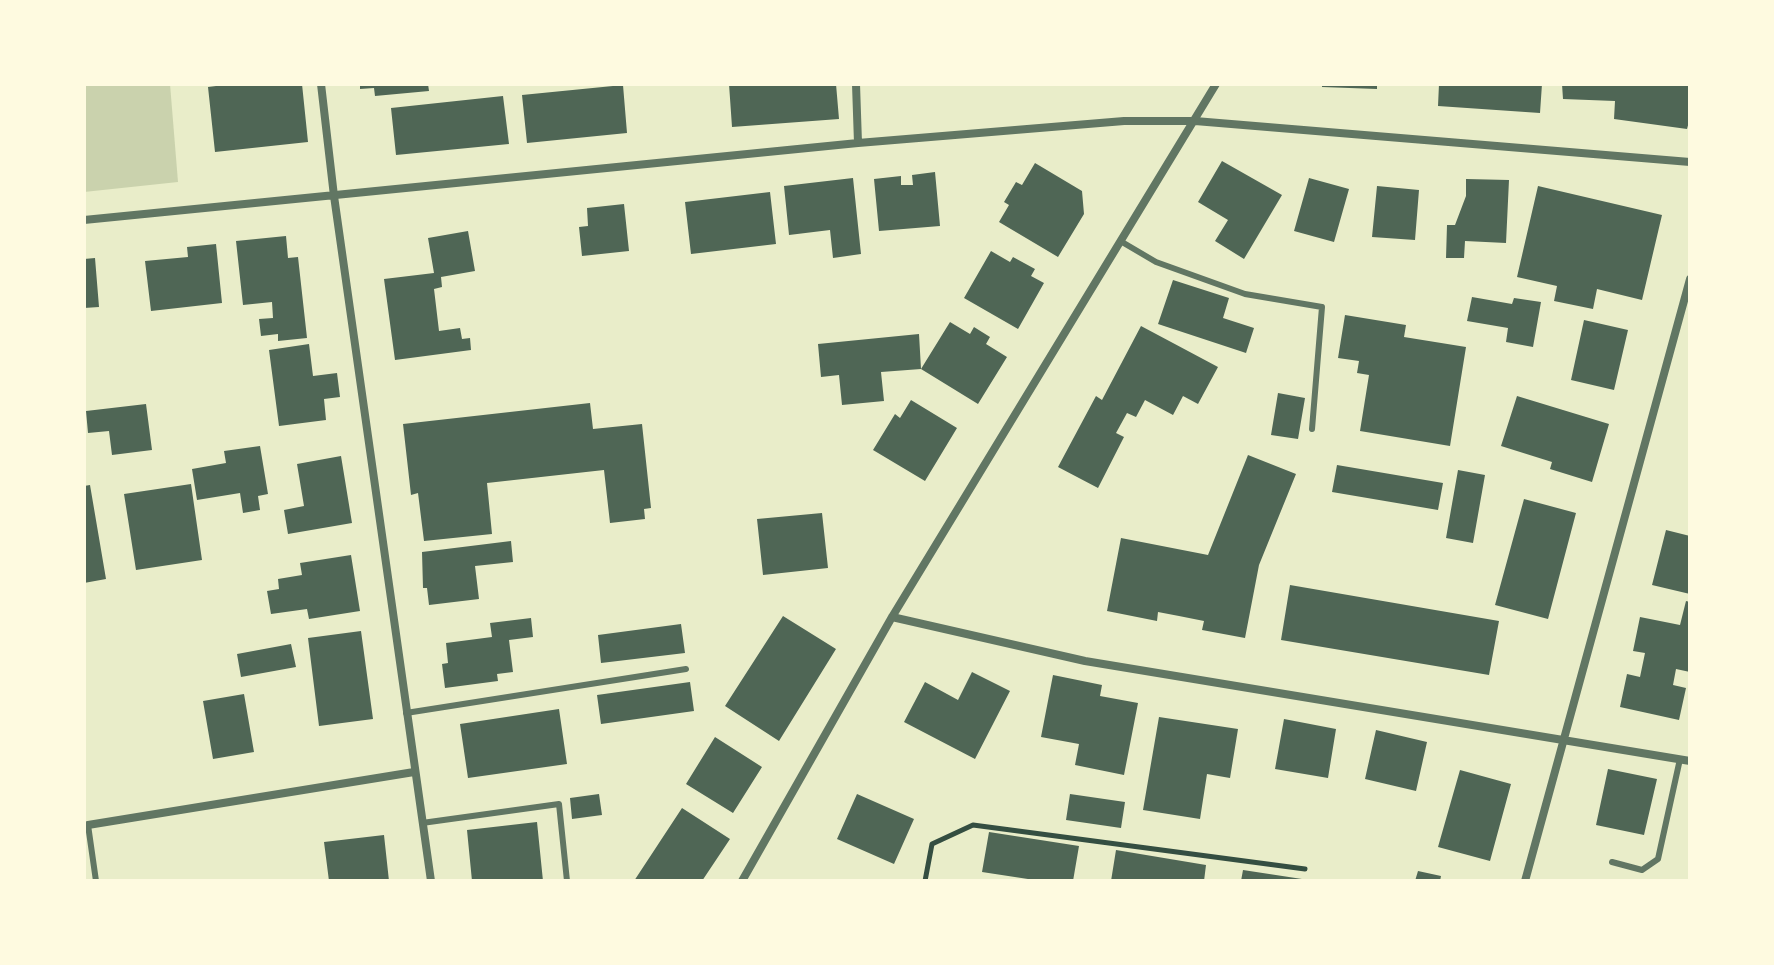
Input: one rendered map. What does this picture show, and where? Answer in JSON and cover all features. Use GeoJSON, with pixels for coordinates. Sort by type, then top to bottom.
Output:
{"type":"FeatureCollection","features":[{"type":"Feature","properties":{"kind":"street"},"geometry":{"type":"LineString","coordinates":[[321,84],[334,196],[431,881]]}},
{"type":"Feature","properties":{"kind":"street"},"geometry":{"type":"LineString","coordinates":[[856,84],[858,143]]}},
{"type":"Feature","properties":{"kind":"street"},"geometry":{"type":"LineString","coordinates":[[742,881],[892,617],[1216,84]]}},
{"type":"Feature","properties":{"kind":"street"},"geometry":{"type":"LineString","coordinates":[[84,220],[858,143],[1124,121],[1195,121],[1690,162]]}},
{"type":"Feature","properties":{"kind":"street"},"geometry":{"type":"LineString","coordinates":[[1525,881],[1690,279]]}},
{"type":"Feature","properties":{"kind":"street"},"geometry":{"type":"LineString","coordinates":[[892,617],[1085,661],[1690,761]]}},
{"type":"Feature","properties":{"kind":"street"},"geometry":{"type":"LineString","coordinates":[[88,825],[414,772]]}},
{"type":"Feature","properties":{"kind":"lane"},"geometry":{"type":"LineString","coordinates":[[1122,242],[1156,262],[1245,294],[1322,307],[1312,429]]}},
{"type":"Feature","properties":{"kind":"lane"},"geometry":{"type":"LineString","coordinates":[[406,713],[686,669]]}},
{"type":"Feature","properties":{"kind":"lane"},"geometry":{"type":"LineString","coordinates":[[1612,862],[1642,870],[1658,859],[1680,759]]}},
{"type":"Feature","properties":{"kind":"lane"},"geometry":{"type":"LineString","coordinates":[[422,823],[559,804],[567,881]]}},
{"type":"Feature","properties":{"kind":"lane"},"geometry":{"type":"LineString","coordinates":[[88,825],[96,881]]}},
{"type":"Feature","properties":{"kind":"path"},"geometry":{"type":"LineString","coordinates":[[925,881],[932,844],[973,825],[1305,869]]}},
{"type":"Feature","properties":{"kind":"green space"},"geometry":{"type":"Polygon","coordinates":[[[84,84],[170,84],[178,182],[84,192],[84,84]]]}},
{"type":"Feature","properties":{"kind":"building"},"geometry":{"type":"Polygon","coordinates":[[[302,84],[308,142],[215,152],[208,87],[302,84]]]}},
{"type":"Feature","properties":{"kind":"building"},"geometry":{"type":"Polygon","coordinates":[[[360,84],[428,84],[429,91],[375,96],[374,88],[360,89],[360,84]]]}},
{"type":"Feature","properties":{"kind":"building"},"geometry":{"type":"Polygon","coordinates":[[[729,84],[836,84],[839,119],[732,127],[729,84]]]}},
{"type":"Feature","properties":{"kind":"building"},"geometry":{"type":"Polygon","coordinates":[[[1322,84],[1377,84],[1377,89],[1322,87],[1322,84]]]}},
{"type":"Feature","properties":{"kind":"building"},"geometry":{"type":"Polygon","coordinates":[[[1439,84],[1542,84],[1540,113],[1438,106],[1439,84]]]}},
{"type":"Feature","properties":{"kind":"building"},"geometry":{"type":"Polygon","coordinates":[[[1562,84],[1690,84],[1687,129],[1614,119],[1615,101],[1563,99],[1562,84]]]}},
{"type":"Feature","properties":{"kind":"building"},"geometry":{"type":"Polygon","coordinates":[[[623,85],[627,133],[527,143],[522,95],[623,85]]]}},
{"type":"Feature","properties":{"kind":"building"},"geometry":{"type":"Polygon","coordinates":[[[503,96],[509,144],[396,155],[391,108],[503,96]]]}},
{"type":"Feature","properties":{"kind":"building"},"geometry":{"type":"Polygon","coordinates":[[[1222,161],[1282,195],[1244,259],[1215,241],[1228,220],[1198,202],[1222,161]]]}},
{"type":"Feature","properties":{"kind":"building"},"geometry":{"type":"Polygon","coordinates":[[[1035,163],[1082,191],[1084,214],[1058,257],[999,222],[1009,205],[1004,202],[1016,182],[1022,185],[1035,163]]]}},
{"type":"Feature","properties":{"kind":"building"},"geometry":{"type":"Polygon","coordinates":[[[935,172],[940,226],[879,231],[874,179],[901,176],[901,185],[913,185],[912,175],[935,172]]]}},
{"type":"Feature","properties":{"kind":"building"},"geometry":{"type":"Polygon","coordinates":[[[853,178],[861,254],[833,258],[830,230],[789,235],[784,186],[853,178]]]}},
{"type":"Feature","properties":{"kind":"building"},"geometry":{"type":"Polygon","coordinates":[[[1309,178],[1349,189],[1334,242],[1294,231],[1309,178]]]}},
{"type":"Feature","properties":{"kind":"building"},"geometry":{"type":"Polygon","coordinates":[[[1466,179],[1509,180],[1506,243],[1465,241],[1464,258],[1446,258],[1447,225],[1455,225],[1466,196],[1466,179]]]}},
{"type":"Feature","properties":{"kind":"building"},"geometry":{"type":"Polygon","coordinates":[[[1377,186],[1419,190],[1415,240],[1372,237],[1377,186]]]}},
{"type":"Feature","properties":{"kind":"building"},"geometry":{"type":"Polygon","coordinates":[[[1538,186],[1662,215],[1642,300],[1597,289],[1593,309],[1554,301],[1557,286],[1517,277],[1538,186]]]}},
{"type":"Feature","properties":{"kind":"building"},"geometry":{"type":"Polygon","coordinates":[[[770,192],[776,244],[691,254],[685,202],[770,192]]]}},
{"type":"Feature","properties":{"kind":"building"},"geometry":{"type":"Polygon","coordinates":[[[624,204],[629,251],[582,256],[579,227],[588,226],[587,208],[624,204]]]}},
{"type":"Feature","properties":{"kind":"building"},"geometry":{"type":"Polygon","coordinates":[[[468,231],[475,271],[441,277],[442,287],[434,289],[439,331],[460,328],[462,339],[470,338],[471,350],[395,360],[384,279],[434,273],[428,238],[468,231]]]}},
{"type":"Feature","properties":{"kind":"building"},"geometry":{"type":"Polygon","coordinates":[[[286,236],[288,258],[298,257],[307,338],[278,341],[278,334],[261,336],[259,319],[273,318],[272,302],[243,305],[236,241],[286,236]]]}},
{"type":"Feature","properties":{"kind":"building"},"geometry":{"type":"Polygon","coordinates":[[[216,244],[222,303],[151,311],[145,261],[188,257],[187,247],[216,244]]]}},
{"type":"Feature","properties":{"kind":"building"},"geometry":{"type":"Polygon","coordinates":[[[991,251],[1010,262],[1013,257],[1035,269],[1031,276],[1044,283],[1018,329],[964,298],[991,251]]]}},
{"type":"Feature","properties":{"kind":"building"},"geometry":{"type":"Polygon","coordinates":[[[95,258],[99,307],[84,308],[84,259],[95,258]]]}},
{"type":"Feature","properties":{"kind":"building"},"geometry":{"type":"Polygon","coordinates":[[[1173,280],[1229,298],[1223,318],[1254,328],[1246,353],[1158,324],[1173,280]]]}},
{"type":"Feature","properties":{"kind":"building"},"geometry":{"type":"Polygon","coordinates":[[[1472,297],[1512,304],[1514,298],[1541,302],[1533,347],[1506,342],[1508,328],[1467,321],[1472,297]]]}},
{"type":"Feature","properties":{"kind":"building"},"geometry":{"type":"Polygon","coordinates":[[[1345,315],[1406,325],[1404,337],[1466,347],[1450,446],[1360,431],[1369,375],[1357,373],[1359,361],[1338,358],[1345,315]]]}},
{"type":"Feature","properties":{"kind":"building"},"geometry":{"type":"Polygon","coordinates":[[[1584,320],[1628,330],[1614,390],[1571,380],[1584,320]]]}},
{"type":"Feature","properties":{"kind":"building"},"geometry":{"type":"Polygon","coordinates":[[[950,322],[970,334],[974,327],[990,337],[986,344],[1007,357],[978,404],[921,369],[950,322]]]}},
{"type":"Feature","properties":{"kind":"building"},"geometry":{"type":"Polygon","coordinates":[[[1141,326],[1218,367],[1198,404],[1183,396],[1173,415],[1145,400],[1136,417],[1127,413],[1116,433],[1124,437],[1098,488],[1058,467],[1096,396],[1102,400],[1141,326]]]}},
{"type":"Feature","properties":{"kind":"building"},"geometry":{"type":"Polygon","coordinates":[[[919,334],[921,369],[881,372],[884,401],[842,405],[839,375],[821,377],[818,344],[919,334]]]}},
{"type":"Feature","properties":{"kind":"building"},"geometry":{"type":"Polygon","coordinates":[[[309,344],[313,376],[337,373],[340,397],[324,399],[326,420],[279,426],[269,350],[309,344]]]}},
{"type":"Feature","properties":{"kind":"building"},"geometry":{"type":"Polygon","coordinates":[[[1278,393],[1305,398],[1298,439],[1271,435],[1278,393]]]}},
{"type":"Feature","properties":{"kind":"building"},"geometry":{"type":"Polygon","coordinates":[[[1517,396],[1609,424],[1592,482],[1550,469],[1552,462],[1501,446],[1517,396]]]}},
{"type":"Feature","properties":{"kind":"building"},"geometry":{"type":"Polygon","coordinates":[[[911,400],[957,428],[925,481],[873,450],[895,414],[900,418],[911,400]]]}},
{"type":"Feature","properties":{"kind":"building"},"geometry":{"type":"Polygon","coordinates":[[[590,403],[593,429],[642,424],[651,508],[644,509],[645,519],[610,523],[604,470],[487,483],[492,534],[424,541],[418,493],[411,495],[403,424],[590,403]]]}},
{"type":"Feature","properties":{"kind":"building"},"geometry":{"type":"Polygon","coordinates":[[[146,404],[152,450],[112,455],[109,431],[88,433],[86,411],[146,404]]]}},
{"type":"Feature","properties":{"kind":"building"},"geometry":{"type":"Polygon","coordinates":[[[260,446],[268,494],[258,496],[260,510],[243,513],[240,493],[197,500],[192,469],[226,463],[224,451],[260,446]]]}},
{"type":"Feature","properties":{"kind":"building"},"geometry":{"type":"Polygon","coordinates":[[[1248,455],[1296,474],[1259,565],[1245,638],[1202,630],[1204,621],[1179,616],[1158,612],[1157,621],[1107,611],[1121,538],[1208,555],[1248,455]]]}},
{"type":"Feature","properties":{"kind":"building"},"geometry":{"type":"Polygon","coordinates":[[[341,456],[352,523],[288,534],[284,510],[304,506],[297,464],[341,456]]]}},
{"type":"Feature","properties":{"kind":"building"},"geometry":{"type":"Polygon","coordinates":[[[1337,465],[1443,483],[1438,510],[1332,492],[1337,465]]]}},
{"type":"Feature","properties":{"kind":"building"},"geometry":{"type":"Polygon","coordinates":[[[1458,470],[1485,475],[1473,543],[1446,538],[1458,470]]]}},
{"type":"Feature","properties":{"kind":"building"},"geometry":{"type":"Polygon","coordinates":[[[191,484],[202,560],[136,570],[124,494],[191,484]]]}},
{"type":"Feature","properties":{"kind":"building"},"geometry":{"type":"Polygon","coordinates":[[[90,485],[106,579],[84,583],[84,486],[90,485]]]}},
{"type":"Feature","properties":{"kind":"building"},"geometry":{"type":"Polygon","coordinates":[[[1524,499],[1576,513],[1548,619],[1495,605],[1524,499]]]}},
{"type":"Feature","properties":{"kind":"building"},"geometry":{"type":"Polygon","coordinates":[[[822,513],[828,568],[763,575],[757,519],[822,513]]]}},
{"type":"Feature","properties":{"kind":"building"},"geometry":{"type":"Polygon","coordinates":[[[1666,530],[1690,536],[1690,594],[1652,585],[1666,530]]]}},
{"type":"Feature","properties":{"kind":"building"},"geometry":{"type":"Polygon","coordinates":[[[511,541],[513,562],[475,566],[479,599],[429,605],[427,588],[423,588],[422,552],[511,541]]]}},
{"type":"Feature","properties":{"kind":"building"},"geometry":{"type":"Polygon","coordinates":[[[351,555],[360,611],[309,619],[307,609],[271,614],[267,591],[279,589],[278,579],[302,575],[300,563],[351,555]]]}},
{"type":"Feature","properties":{"kind":"building"},"geometry":{"type":"Polygon","coordinates":[[[1290,585],[1499,621],[1489,675],[1281,640],[1290,585]]]}},
{"type":"Feature","properties":{"kind":"building"},"geometry":{"type":"Polygon","coordinates":[[[1686,601],[1690,602],[1690,672],[1676,669],[1673,685],[1686,688],[1679,720],[1620,707],[1627,674],[1640,677],[1645,653],[1633,651],[1640,617],[1680,625],[1686,601]]]}},
{"type":"Feature","properties":{"kind":"building"},"geometry":{"type":"Polygon","coordinates":[[[783,616],[836,649],[779,741],[725,706],[783,616]]]}},
{"type":"Feature","properties":{"kind":"building"},"geometry":{"type":"Polygon","coordinates":[[[531,618],[533,637],[509,640],[513,672],[497,674],[498,681],[445,688],[442,664],[448,663],[446,643],[492,637],[490,623],[531,618]]]}},
{"type":"Feature","properties":{"kind":"building"},"geometry":{"type":"Polygon","coordinates":[[[681,624],[685,653],[601,663],[598,635],[681,624]]]}},
{"type":"Feature","properties":{"kind":"building"},"geometry":{"type":"Polygon","coordinates":[[[361,631],[373,719],[319,726],[308,638],[361,631]]]}},
{"type":"Feature","properties":{"kind":"building"},"geometry":{"type":"Polygon","coordinates":[[[291,644],[296,667],[241,677],[237,654],[291,644]]]}},
{"type":"Feature","properties":{"kind":"building"},"geometry":{"type":"Polygon","coordinates":[[[972,672],[1010,691],[975,759],[904,722],[925,682],[958,700],[972,672]]]}},
{"type":"Feature","properties":{"kind":"building"},"geometry":{"type":"Polygon","coordinates":[[[1053,675],[1102,685],[1100,696],[1138,703],[1124,775],[1075,765],[1079,744],[1041,737],[1053,675]]]}},
{"type":"Feature","properties":{"kind":"building"},"geometry":{"type":"Polygon","coordinates":[[[690,682],[694,711],[601,724],[597,695],[690,682]]]}},
{"type":"Feature","properties":{"kind":"building"},"geometry":{"type":"Polygon","coordinates":[[[244,694],[254,752],[213,759],[203,701],[244,694]]]}},
{"type":"Feature","properties":{"kind":"building"},"geometry":{"type":"Polygon","coordinates":[[[559,709],[567,764],[468,778],[460,724],[559,709]]]}},
{"type":"Feature","properties":{"kind":"building"},"geometry":{"type":"Polygon","coordinates":[[[1159,717],[1238,729],[1230,778],[1207,774],[1200,819],[1143,810],[1159,717]]]}},
{"type":"Feature","properties":{"kind":"building"},"geometry":{"type":"Polygon","coordinates":[[[1284,719],[1336,729],[1328,778],[1275,769],[1284,719]]]}},
{"type":"Feature","properties":{"kind":"building"},"geometry":{"type":"Polygon","coordinates":[[[1376,730],[1427,742],[1416,791],[1365,779],[1376,730]]]}},
{"type":"Feature","properties":{"kind":"building"},"geometry":{"type":"Polygon","coordinates":[[[715,737],[762,767],[733,813],[686,784],[715,737]]]}},
{"type":"Feature","properties":{"kind":"building"},"geometry":{"type":"Polygon","coordinates":[[[1608,769],[1657,779],[1644,835],[1596,825],[1608,769]]]}},
{"type":"Feature","properties":{"kind":"building"},"geometry":{"type":"Polygon","coordinates":[[[1460,770],[1511,784],[1490,861],[1438,847],[1460,770]]]}},
{"type":"Feature","properties":{"kind":"building"},"geometry":{"type":"Polygon","coordinates":[[[599,794],[602,815],[572,819],[570,798],[599,794]]]}},
{"type":"Feature","properties":{"kind":"building"},"geometry":{"type":"Polygon","coordinates":[[[857,794],[914,819],[894,864],[837,839],[857,794]]]}},
{"type":"Feature","properties":{"kind":"building"},"geometry":{"type":"Polygon","coordinates":[[[1070,794],[1125,802],[1121,828],[1066,820],[1070,794]]]}},
{"type":"Feature","properties":{"kind":"building"},"geometry":{"type":"Polygon","coordinates":[[[682,808],[730,839],[702,881],[634,881],[682,808]]]}},
{"type":"Feature","properties":{"kind":"building"},"geometry":{"type":"Polygon","coordinates":[[[537,822],[543,881],[472,881],[467,830],[537,822]]]}},
{"type":"Feature","properties":{"kind":"building"},"geometry":{"type":"Polygon","coordinates":[[[989,832],[1079,846],[1073,881],[1041,881],[982,872],[989,832]]]}},
{"type":"Feature","properties":{"kind":"building"},"geometry":{"type":"Polygon","coordinates":[[[384,835],[389,881],[329,881],[324,842],[384,835]]]}},
{"type":"Feature","properties":{"kind":"building"},"geometry":{"type":"Polygon","coordinates":[[[1116,850],[1206,865],[1204,881],[1111,881],[1116,850]]]}},
{"type":"Feature","properties":{"kind":"building"},"geometry":{"type":"Polygon","coordinates":[[[1243,870],[1302,879],[1302,881],[1241,881],[1243,870]]]}},
{"type":"Feature","properties":{"kind":"building"},"geometry":{"type":"Polygon","coordinates":[[[1418,871],[1441,876],[1440,881],[1415,881],[1418,871]]]}}]}
